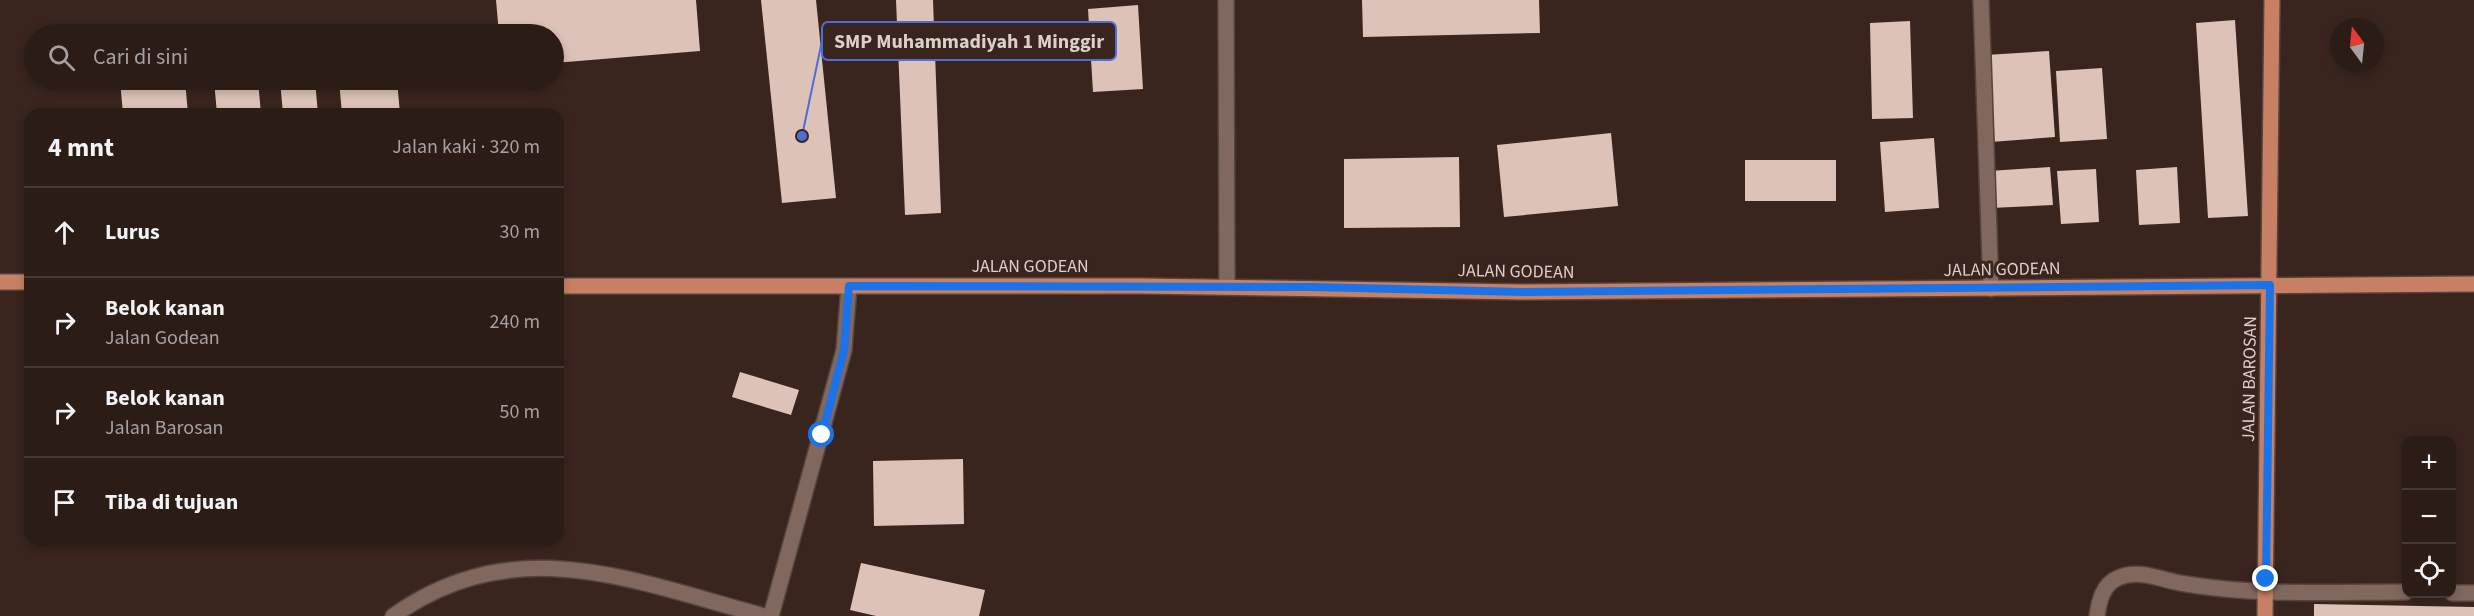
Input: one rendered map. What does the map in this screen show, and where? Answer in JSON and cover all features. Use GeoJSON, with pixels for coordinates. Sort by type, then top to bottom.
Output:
{"type":"FeatureCollection","features":[{"type":"Feature","properties":{"kind":"main road","name":"JALAN BAROSAN"},"geometry":{"type":"LineString","coordinates":[[2265,616],[2272,0]]}},
{"type":"Feature","properties":{"kind":"main road"},"geometry":{"type":"LineString","coordinates":[[0,282],[24,282]]}},
{"type":"Feature","properties":{"kind":"main road","name":"JALAN GODEAN"},"geometry":{"type":"LineString","coordinates":[[564,285],[1227,286],[1523,292],[2474,284]]}},
{"type":"Feature","properties":{"kind":"street"},"geometry":{"type":"LineString","coordinates":[[1226,0],[1227,286]]}},
{"type":"Feature","properties":{"kind":"street"},"geometry":{"type":"LineString","coordinates":[[1981,0],[1991,289]]}},
{"type":"Feature","properties":{"kind":"street"},"geometry":{"type":"LineString","coordinates":[[771,616],[844,350],[849,286]]}},
{"type":"Feature","properties":{"kind":"street"},"geometry":{"type":"LineString","coordinates":[[393,616],[432,591],[458,580],[528,567],[559,567],[598,572],[764,616]]}},
{"type":"Feature","properties":{"kind":"street"},"geometry":{"type":"LineString","coordinates":[[2097,616],[2104,590],[2109,582],[2130,574],[2141,574],[2185,584],[2265,585],[2402,592]]}},
{"type":"Feature","properties":{"kind":"street"},"geometry":{"type":"LineString","coordinates":[[2456,593],[2474,593]]}},
{"type":"Feature","properties":{"kind":"building"},"geometry":{"type":"Polygon","coordinates":[[[496,0],[696,0],[700,51],[564,62],[564,24],[498,24],[496,0]]]}},
{"type":"Feature","properties":{"kind":"building"},"geometry":{"type":"Polygon","coordinates":[[[761,0],[816,0],[836,198],[782,203],[761,0]]]}},
{"type":"Feature","properties":{"kind":"building"},"geometry":{"type":"Polygon","coordinates":[[[896,0],[933,0],[941,213],[905,215],[896,0]]]}},
{"type":"Feature","properties":{"kind":"building"},"geometry":{"type":"Polygon","coordinates":[[[1362,0],[1539,0],[1540,33],[1363,37],[1362,0]]]}},
{"type":"Feature","properties":{"kind":"building"},"geometry":{"type":"Polygon","coordinates":[[[1138,5],[1143,89],[1093,92],[1088,9],[1138,5]]]}},
{"type":"Feature","properties":{"kind":"building"},"geometry":{"type":"Polygon","coordinates":[[[2235,20],[2248,216],[2208,218],[2196,23],[2235,20]]]}},
{"type":"Feature","properties":{"kind":"building"},"geometry":{"type":"Polygon","coordinates":[[[1910,21],[1913,118],[1872,119],[1870,23],[1910,21]]]}},
{"type":"Feature","properties":{"kind":"building"},"geometry":{"type":"Polygon","coordinates":[[[2049,51],[2055,137],[1991,142],[1986,55],[2049,51]]]}},
{"type":"Feature","properties":{"kind":"building"},"geometry":{"type":"Polygon","coordinates":[[[2102,68],[2107,139],[2060,142],[2056,71],[2102,68]]]}},
{"type":"Feature","properties":{"kind":"building"},"geometry":{"type":"Polygon","coordinates":[[[121,90],[186,90],[187,108],[122,108],[121,90]]]}},
{"type":"Feature","properties":{"kind":"building"},"geometry":{"type":"Polygon","coordinates":[[[215,90],[259,90],[260,108],[216,108],[215,90]]]}},
{"type":"Feature","properties":{"kind":"building"},"geometry":{"type":"Polygon","coordinates":[[[281,90],[316,90],[317,108],[282,108],[281,90]]]}},
{"type":"Feature","properties":{"kind":"building"},"geometry":{"type":"Polygon","coordinates":[[[340,90],[398,90],[399,108],[341,108],[340,90]]]}},
{"type":"Feature","properties":{"kind":"building"},"geometry":{"type":"Polygon","coordinates":[[[1611,133],[1618,206],[1504,217],[1497,145],[1611,133]]]}},
{"type":"Feature","properties":{"kind":"building"},"geometry":{"type":"Polygon","coordinates":[[[1934,138],[1939,208],[1885,212],[1880,142],[1934,138]]]}},
{"type":"Feature","properties":{"kind":"building"},"geometry":{"type":"Polygon","coordinates":[[[1459,157],[1460,227],[1344,228],[1344,159],[1459,157]]]}},
{"type":"Feature","properties":{"kind":"building"},"geometry":{"type":"Polygon","coordinates":[[[1745,160],[1836,160],[1836,201],[1745,201],[1745,160]]]}},
{"type":"Feature","properties":{"kind":"building"},"geometry":{"type":"Polygon","coordinates":[[[2050,167],[2053,205],[1991,208],[1989,171],[2050,167]]]}},
{"type":"Feature","properties":{"kind":"building"},"geometry":{"type":"Polygon","coordinates":[[[2177,167],[2180,223],[2139,225],[2136,170],[2177,167]]]}},
{"type":"Feature","properties":{"kind":"building"},"geometry":{"type":"Polygon","coordinates":[[[2096,169],[2099,222],[2061,224],[2057,171],[2096,169]]]}},
{"type":"Feature","properties":{"kind":"building"},"geometry":{"type":"Polygon","coordinates":[[[740,372],[799,390],[791,415],[732,397],[740,372]]]}},
{"type":"Feature","properties":{"kind":"building"},"geometry":{"type":"Polygon","coordinates":[[[963,459],[964,524],[874,526],[873,461],[963,459]]]}},
{"type":"Feature","properties":{"kind":"building"},"geometry":{"type":"Polygon","coordinates":[[[861,563],[985,590],[979,616],[876,616],[850,610],[861,563]]]}},
{"type":"Feature","properties":{"kind":"building"},"geometry":{"type":"Polygon","coordinates":[[[2314,604],[2474,607],[2474,616],[2314,616],[2314,604]]]}},
{"type":"Feature","properties":{"kind":"place","name":"SMP Muhammadiyah 1 Minggir"},"geometry":{"type":"Point","coordinates":[802,136]}},
{"type":"Feature","properties":{"kind":"route"},"geometry":{"type":"LineString","coordinates":[[822,435],[844,350],[849,286],[1312,287],[1523,292],[2270,285],[2266,579]]}}]}
